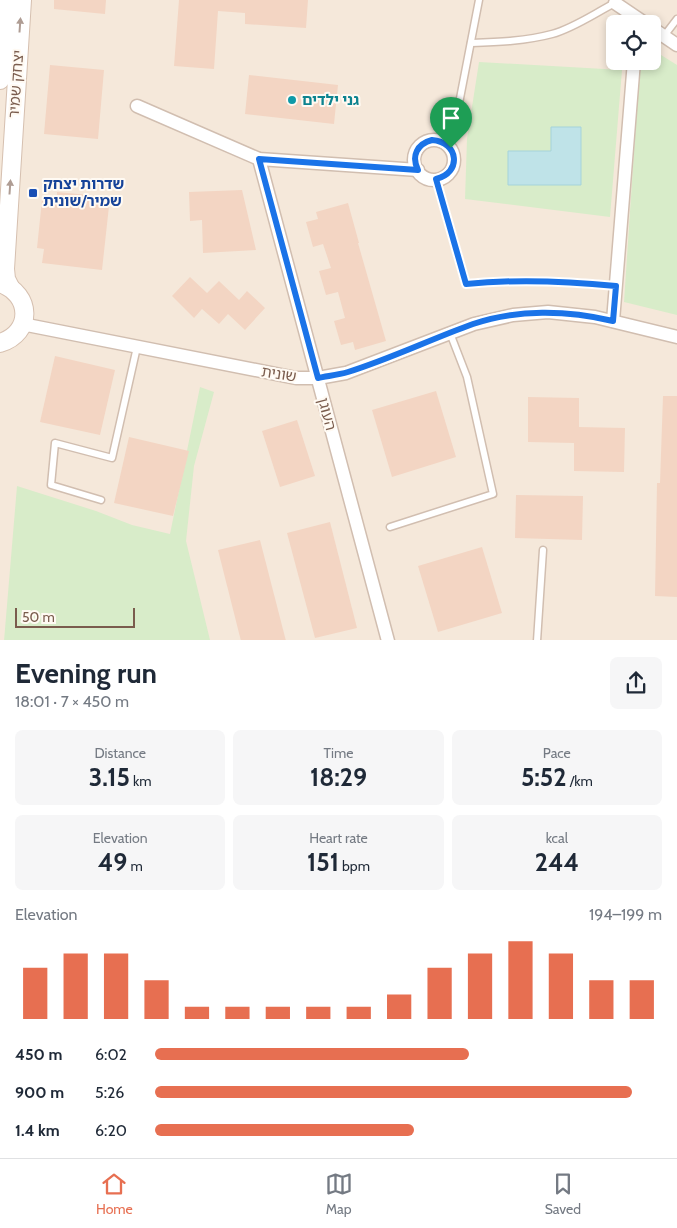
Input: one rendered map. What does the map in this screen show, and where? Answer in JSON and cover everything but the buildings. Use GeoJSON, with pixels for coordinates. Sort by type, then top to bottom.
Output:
{"type":"FeatureCollection","features":[{"type":"Feature","properties":{"kind":"street","name":"יצחק שמיר"},"geometry":{"type":"LineString","coordinates":[[0,80],[5,0]]}},
{"type":"Feature","properties":{"kind":"street","name":"יצחק שמיר"},"geometry":{"type":"LineString","coordinates":[[5,285],[22,0]]}},
{"type":"Feature","properties":{"kind":"street"},"geometry":{"type":"LineString","coordinates":[[613,1],[631,15]]}},
{"type":"Feature","properties":{"kind":"street"},"geometry":{"type":"LineString","coordinates":[[661,34],[677,45]]}},
{"type":"Feature","properties":{"kind":"street"},"geometry":{"type":"LineString","coordinates":[[613,321],[633,70]]}},
{"type":"Feature","properties":{"kind":"street"},"geometry":{"type":"LineString","coordinates":[[137,106],[259,159],[418,170]]}},
{"type":"Feature","properties":{"kind":"street"},"geometry":{"type":"LineString","coordinates":[[432,140],[439,140],[446,144],[451,148],[454,155],[452,168],[448,174],[436,179],[429,179],[418,170],[415,164],[415,157],[420,146],[432,140]]}},
{"type":"Feature","properties":{"kind":"street","name":"העוגן"},"geometry":{"type":"LineString","coordinates":[[259,159],[388,640]]}},
{"type":"Feature","properties":{"kind":"street"},"geometry":{"type":"LineString","coordinates":[[2,345],[19,331],[25,314],[23,303],[18,294],[5,285]]}},
{"type":"Feature","properties":{"kind":"street","name":"שונית"},"geometry":{"type":"LineString","coordinates":[[22,324],[296,378],[318,378],[346,373],[474,324],[513,315],[548,312],[595,317],[677,337]]}},
{"type":"Feature","properties":{"kind":"lane"},"geometry":{"type":"LineString","coordinates":[[446,144],[456,119],[479,0]]}},
{"type":"Feature","properties":{"kind":"lane"},"geometry":{"type":"LineString","coordinates":[[471,43],[501,42],[552,34],[567,28],[613,1]]}},
{"type":"Feature","properties":{"kind":"lane"},"geometry":{"type":"LineString","coordinates":[[664,36],[677,19]]}},
{"type":"Feature","properties":{"kind":"lane"},"geometry":{"type":"LineString","coordinates":[[436,179],[466,284],[491,282],[572,282],[616,286]]}},
{"type":"Feature","properties":{"kind":"lane"},"geometry":{"type":"LineString","coordinates":[[390,527],[493,494],[467,377],[450,333]]}},
{"type":"Feature","properties":{"kind":"lane"},"geometry":{"type":"LineString","coordinates":[[102,500],[51,485],[55,443],[112,458],[137,347]]}},
{"type":"Feature","properties":{"kind":"lane"},"geometry":{"type":"LineString","coordinates":[[538,640],[543,550]]}},
{"type":"Feature","properties":{"kind":"shaded area"},"geometry":{"type":"Polygon","coordinates":[[[0,0],[677,0],[677,640],[0,640],[0,0]]]}},
{"type":"Feature","properties":{"kind":"green space"},"geometry":{"type":"Polygon","coordinates":[[[661,55],[677,65],[677,315],[624,302],[639,70],[661,70],[661,55]]]}},
{"type":"Feature","properties":{"kind":"green space"},"geometry":{"type":"Polygon","coordinates":[[[479,62],[622,70],[610,217],[465,199],[467,139],[479,62]]]}},
{"type":"Feature","properties":{"kind":"green space"},"geometry":{"type":"Polygon","coordinates":[[[200,387],[214,392],[194,466],[186,541],[210,640],[4,640],[17,486],[96,511],[132,525],[170,534],[200,387]]]}},
{"type":"Feature","properties":{"kind":"water"},"geometry":{"type":"Polygon","coordinates":[[[551,127],[581,127],[581,185],[508,185],[508,151],[551,151],[551,127]]]}},
{"type":"Feature","properties":{"kind":"place","name":"גני ילדים"},"geometry":{"type":"Point","coordinates":[292,100]}},
{"type":"Feature","properties":{"kind":"place","name":"שדרות יצחק שמיר/שונית"},"geometry":{"type":"Point","coordinates":[33,193]}},
{"type":"Feature","properties":{"kind":"route"},"geometry":{"type":"LineString","coordinates":[[439,140],[451,148],[454,155],[452,168],[448,174],[436,179],[466,284],[529,281],[616,286],[613,321],[548,312],[513,315],[474,324],[346,373],[318,378],[259,159],[418,170],[415,164],[416,152],[425,142],[439,140]]}}]}
